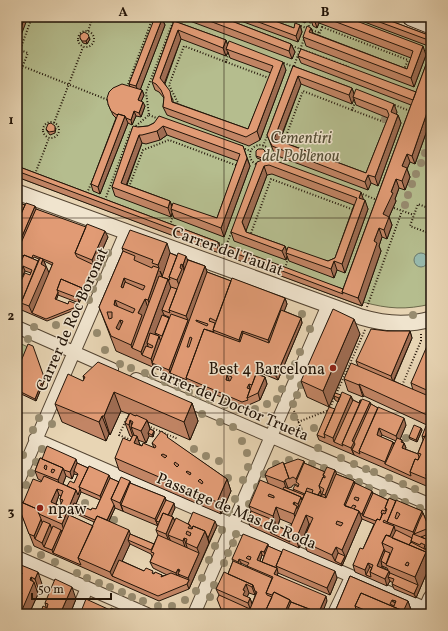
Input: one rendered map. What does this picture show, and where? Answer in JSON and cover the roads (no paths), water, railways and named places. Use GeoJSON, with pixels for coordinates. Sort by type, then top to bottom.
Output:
{"type":"FeatureCollection","features":[{"type":"Feature","properties":{"kind":"main road"},"geometry":{"type":"LineString","coordinates":[[411,17],[431,25]]}},
{"type":"Feature","properties":{"kind":"street","name":"Carrer del Taulat"},"geometry":{"type":"LineString","coordinates":[[17,192],[361,317],[386,323],[413,323],[431,319]]}},
{"type":"Feature","properties":{"kind":"street","name":"Carrer de Roc Boronat"},"geometry":{"type":"LineString","coordinates":[[17,484],[35,439],[126,232]]}},
{"type":"Feature","properties":{"kind":"street"},"geometry":{"type":"LineString","coordinates":[[194,614],[328,305]]}},
{"type":"Feature","properties":{"kind":"street","name":"Carrer del Doctor Trueta"},"geometry":{"type":"LineString","coordinates":[[17,327],[431,505]]}},
{"type":"Feature","properties":{"kind":"street","name":"Passatge de Mas de Roda"},"geometry":{"type":"LineString","coordinates":[[35,439],[350,576],[427,607]]}},
{"type":"Feature","properties":{"kind":"street"},"geometry":{"type":"LineString","coordinates":[[17,557],[147,614]]}},
{"type":"Feature","properties":{"kind":"street"},"geometry":{"type":"LineString","coordinates":[[332,614],[350,576]]}},
{"type":"Feature","properties":{"kind":"street"},"geometry":{"type":"LineString","coordinates":[[76,614],[87,588]]}},
{"type":"Feature","properties":{"kind":"water"},"geometry":{"type":"Polygon","coordinates":[[[421,253],[426,255],[428,260],[426,265],[421,267],[416,265],[414,260],[416,255],[421,253]]]}},
{"type":"Feature","properties":{"kind":"place","name":"Best 4 Barcelona"},"geometry":{"type":"Point","coordinates":[333,368]}},
{"type":"Feature","properties":{"kind":"place","name":"npaw"},"geometry":{"type":"Point","coordinates":[40,508]}},
{"type":"Feature","properties":{"kind":"park label","name":"Cementiri del Poblenou"},"geometry":{"type":"Point","coordinates":[301,146]}}]}
